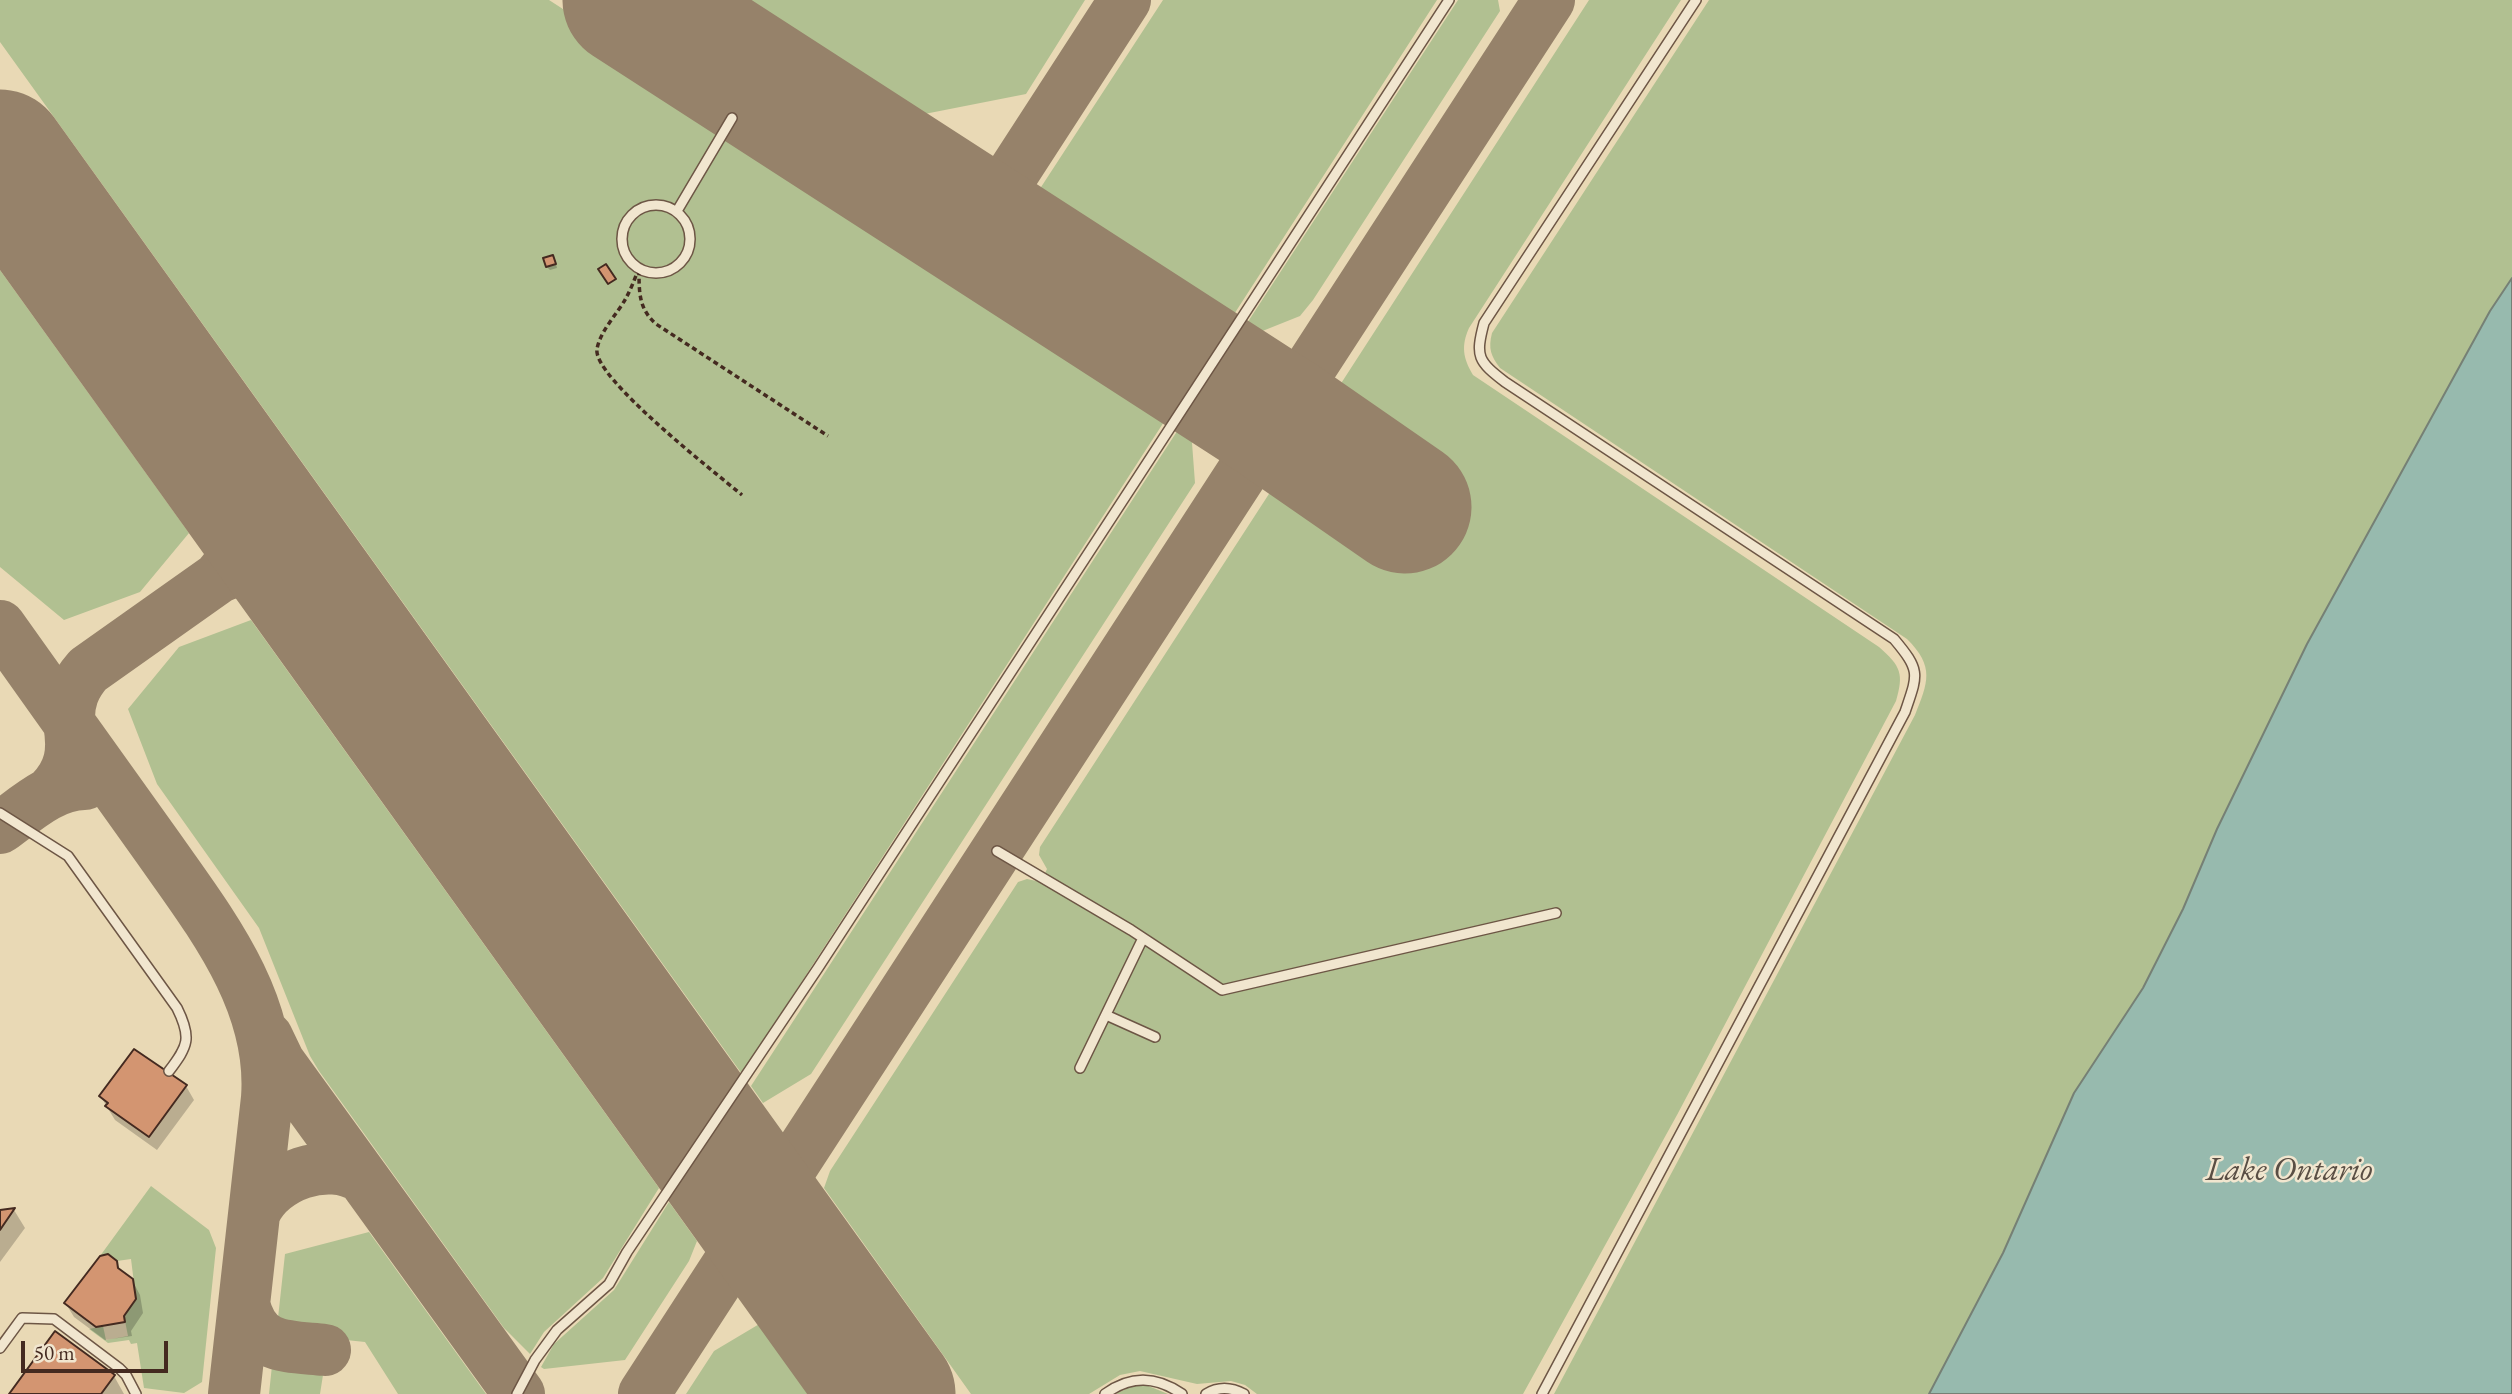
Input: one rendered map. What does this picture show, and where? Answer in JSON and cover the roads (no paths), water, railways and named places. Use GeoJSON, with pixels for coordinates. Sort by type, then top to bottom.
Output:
{"type":"FeatureCollection","features":[{"type":"Feature","properties":{"kind":"lane"},"geometry":{"type":"LineString","coordinates":[[517,1394],[535,1360],[557,1330],[609,1284],[627,1252],[818,968],[1449,0]]}},
{"type":"Feature","properties":{"kind":"lane"},"geometry":{"type":"LineString","coordinates":[[1542,1394],[1905,712],[1915,682],[1912,660],[1894,639],[1505,382],[1485,366],[1478,347],[1484,323],[1696,0]]}},
{"type":"Feature","properties":{"kind":"lane"},"geometry":{"type":"LineString","coordinates":[[677,211],[732,118]]}},
{"type":"Feature","properties":{"kind":"lane"},"geometry":{"type":"LineString","coordinates":[[656,204],[667,205],[677,211],[690,229],[691,241],[682,262],[673,270],[650,273],[630,261],[624,251],[623,229],[635,211],[656,204]]}},
{"type":"Feature","properties":{"kind":"lane"},"geometry":{"type":"LineString","coordinates":[[0,813],[61,849],[68,856],[177,1008],[186,1026],[187,1038],[184,1052],[169,1071]]}},
{"type":"Feature","properties":{"kind":"lane"},"geometry":{"type":"LineString","coordinates":[[998,851],[1143,938],[1222,990],[1556,913]]}},
{"type":"Feature","properties":{"kind":"lane"},"geometry":{"type":"LineString","coordinates":[[1080,1068],[1143,938]]}},
{"type":"Feature","properties":{"kind":"lane"},"geometry":{"type":"LineString","coordinates":[[1105,1015],[1156,1037]]}},
{"type":"Feature","properties":{"kind":"lane"},"geometry":{"type":"LineString","coordinates":[[0,1348],[22,1318],[54,1319],[119,1368],[136,1394]]}},
{"type":"Feature","properties":{"kind":"lane"},"geometry":{"type":"LineString","coordinates":[[1105,1394],[1134,1381],[1154,1379],[1182,1394]]}},
{"type":"Feature","properties":{"kind":"lane"},"geometry":{"type":"LineString","coordinates":[[1206,1394],[1223,1388],[1244,1394]]}},
{"type":"Feature","properties":{"kind":"water","name":"Lake Ontario"},"geometry":{"type":"Polygon","coordinates":[[[2512,278],[2512,1394],[1929,1394],[2003,1253],[2074,1093],[2143,988],[2183,909],[2217,829],[2307,644],[2490,311],[2512,278]]]}}]}
